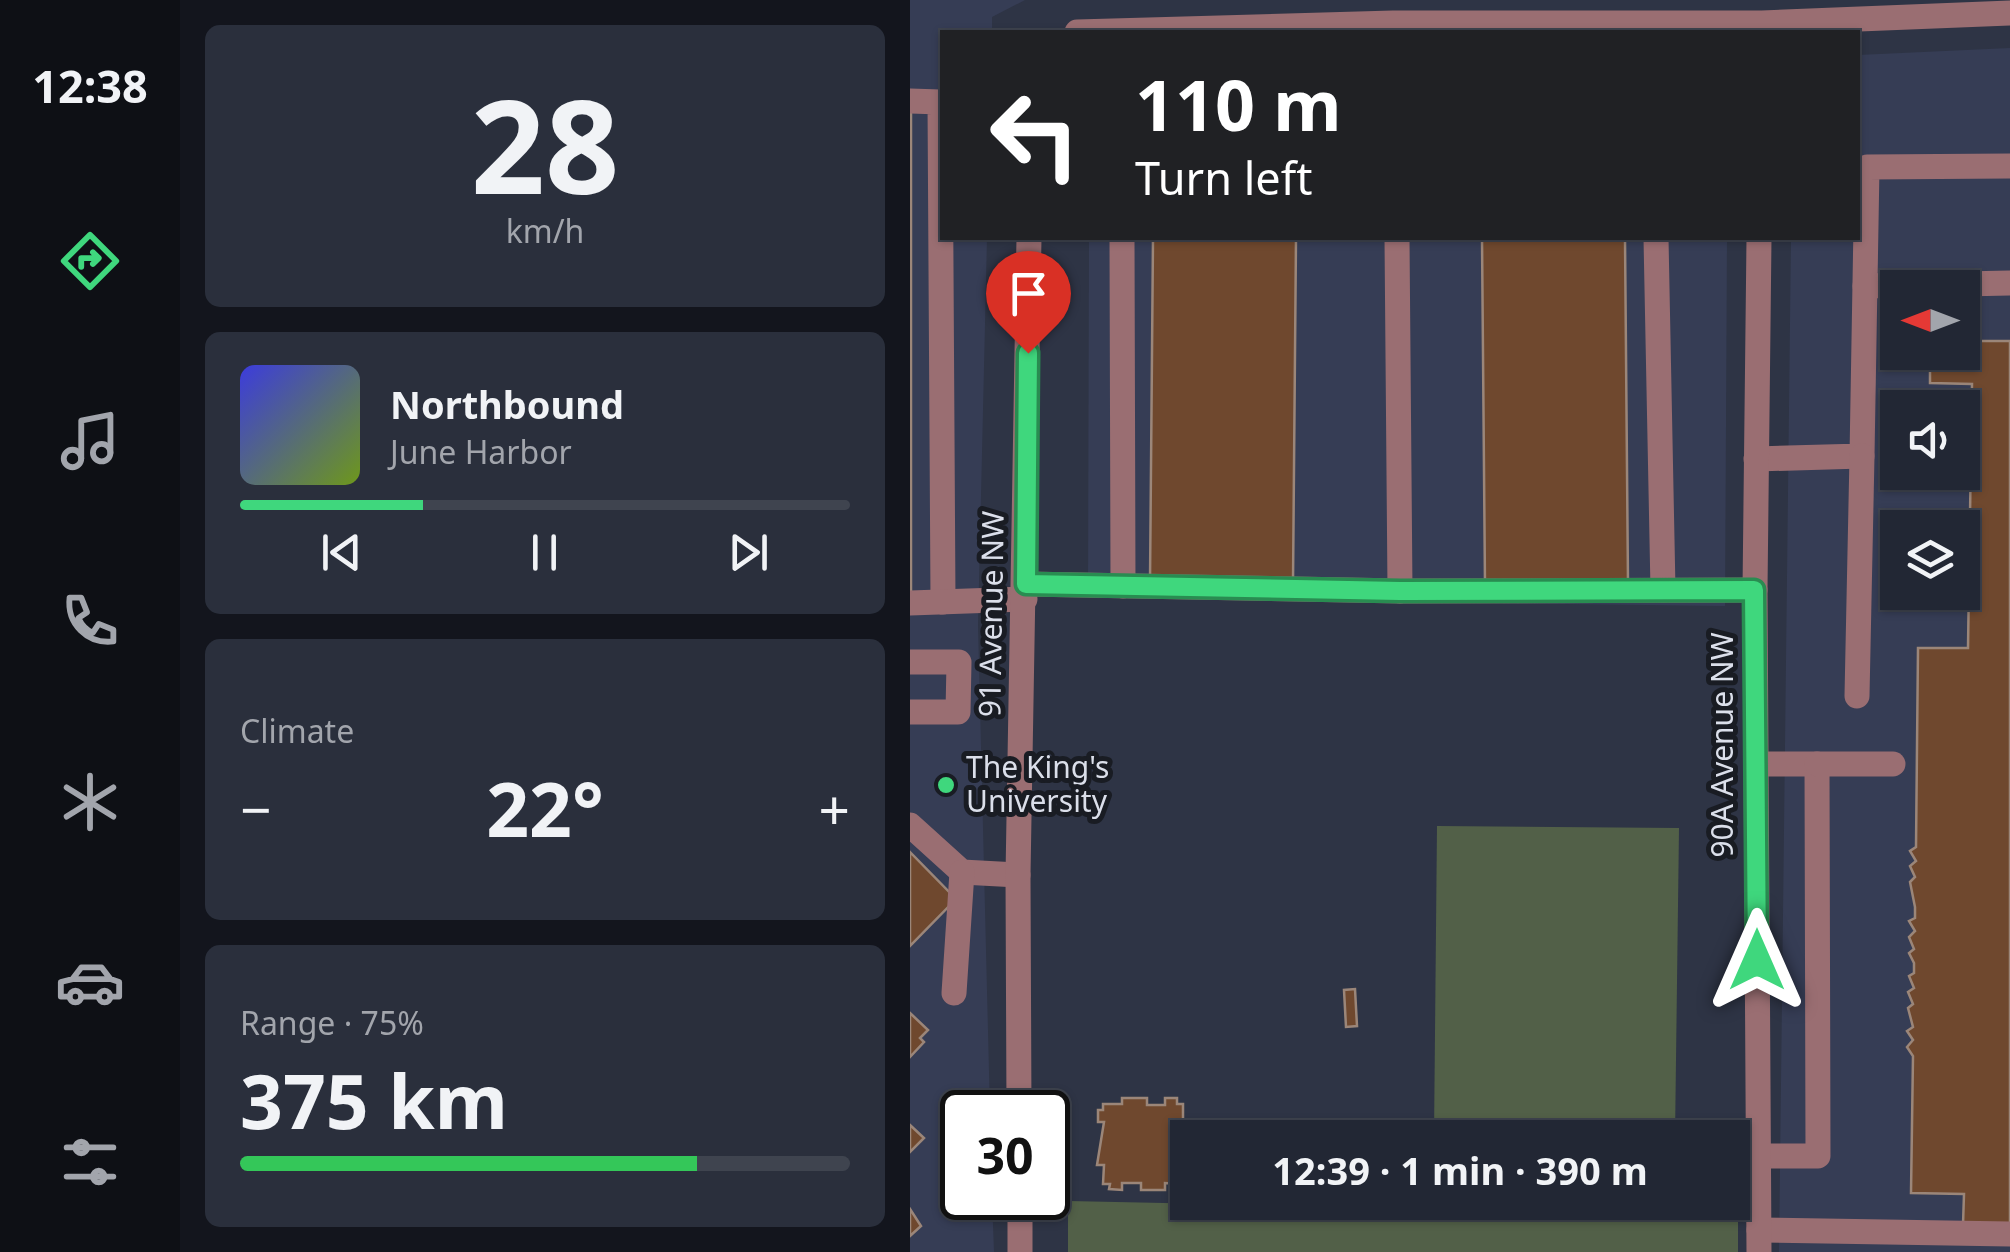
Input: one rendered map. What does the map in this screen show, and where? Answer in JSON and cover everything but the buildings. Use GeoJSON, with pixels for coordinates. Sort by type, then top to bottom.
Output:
{"type":"FeatureCollection","features":[{"type":"Feature","properties":{"kind":"street"},"geometry":{"type":"LineString","coordinates":[[1122,30],[1762,28],[2010,13]]}},
{"type":"Feature","properties":{"kind":"street"},"geometry":{"type":"LineString","coordinates":[[910,100],[940,102]]}},
{"type":"Feature","properties":{"kind":"street"},"geometry":{"type":"LineString","coordinates":[[1857,696],[1867,167],[2010,166]]}},
{"type":"Feature","properties":{"kind":"street"},"geometry":{"type":"LineString","coordinates":[[942,240],[943,602]]}},
{"type":"Feature","properties":{"kind":"street","name":"91 Avenue NW"},"geometry":{"type":"LineString","coordinates":[[1019,1090],[1018,875],[1030,240]]}},
{"type":"Feature","properties":{"kind":"street"},"geometry":{"type":"LineString","coordinates":[[1122,240],[1123,586]]}},
{"type":"Feature","properties":{"kind":"street"},"geometry":{"type":"LineString","coordinates":[[1398,240],[1400,591]]}},
{"type":"Feature","properties":{"kind":"street"},"geometry":{"type":"LineString","coordinates":[[1656,240],[1663,590]]}},
{"type":"Feature","properties":{"kind":"street","name":"90A Avenue NW"},"geometry":{"type":"LineString","coordinates":[[1759,240],[1754,590],[1759,1241]]}},
{"type":"Feature","properties":{"kind":"street"},"geometry":{"type":"LineString","coordinates":[[1864,286],[2010,283]]}},
{"type":"Feature","properties":{"kind":"street"},"geometry":{"type":"LineString","coordinates":[[1756,458],[1862,456]]}},
{"type":"Feature","properties":{"kind":"street"},"geometry":{"type":"LineString","coordinates":[[910,602],[1123,586],[1400,591],[1754,590]]}},
{"type":"Feature","properties":{"kind":"street"},"geometry":{"type":"LineString","coordinates":[[910,662],[959,662],[958,712],[910,712]]}},
{"type":"Feature","properties":{"kind":"street"},"geometry":{"type":"LineString","coordinates":[[1756,764],[1893,764]]}},
{"type":"Feature","properties":{"kind":"street"},"geometry":{"type":"LineString","coordinates":[[1758,1156],[1818,1156],[1817,764]]}},
{"type":"Feature","properties":{"kind":"street"},"geometry":{"type":"LineString","coordinates":[[910,825],[962,872],[1018,875]]}},
{"type":"Feature","properties":{"kind":"street"},"geometry":{"type":"LineString","coordinates":[[954,993],[962,872]]}},
{"type":"Feature","properties":{"kind":"street"},"geometry":{"type":"LineString","coordinates":[[1020,1220],[1020,1252]]}},
{"type":"Feature","properties":{"kind":"street"},"geometry":{"type":"LineString","coordinates":[[1759,1241],[2010,1234]]}},
{"type":"Feature","properties":{"kind":"shaded area"},"geometry":{"type":"Polygon","coordinates":[[[910,0],[1025,0],[992,17],[992,30],[940,30],[940,240],[987,240],[978,625],[989,1090],[940,1090],[940,1220],[993,1220],[994,1252],[910,1252],[910,0]]]}},
{"type":"Feature","properties":{"kind":"shaded area"},"geometry":{"type":"Polygon","coordinates":[[[2010,48],[2010,1252],[1779,1252],[1791,240],[1860,240],[1860,55],[2010,48]]]}},
{"type":"Feature","properties":{"kind":"shaded area"},"geometry":{"type":"Polygon","coordinates":[[[1089,240],[1727,240],[1725,606],[1088,598],[1089,240]]]}},
{"type":"Feature","properties":{"kind":"green space"},"geometry":{"type":"Polygon","coordinates":[[[1437,826],[1679,828],[1675,1120],[1434,1120],[1437,826]]]}},
{"type":"Feature","properties":{"kind":"green space"},"geometry":{"type":"Polygon","coordinates":[[[1070,1201],[1170,1203],[1170,1220],[1738,1220],[1738,1252],[1068,1252],[1070,1201]]]}},
{"type":"Feature","properties":{"kind":"place","name":"The King's University"},"geometry":{"type":"Point","coordinates":[946,785]}},
{"type":"Feature","properties":{"kind":"route"},"geometry":{"type":"LineString","coordinates":[[1028,353],[1026,584],[1400,591],[1754,590],[1757,960]]}}]}
